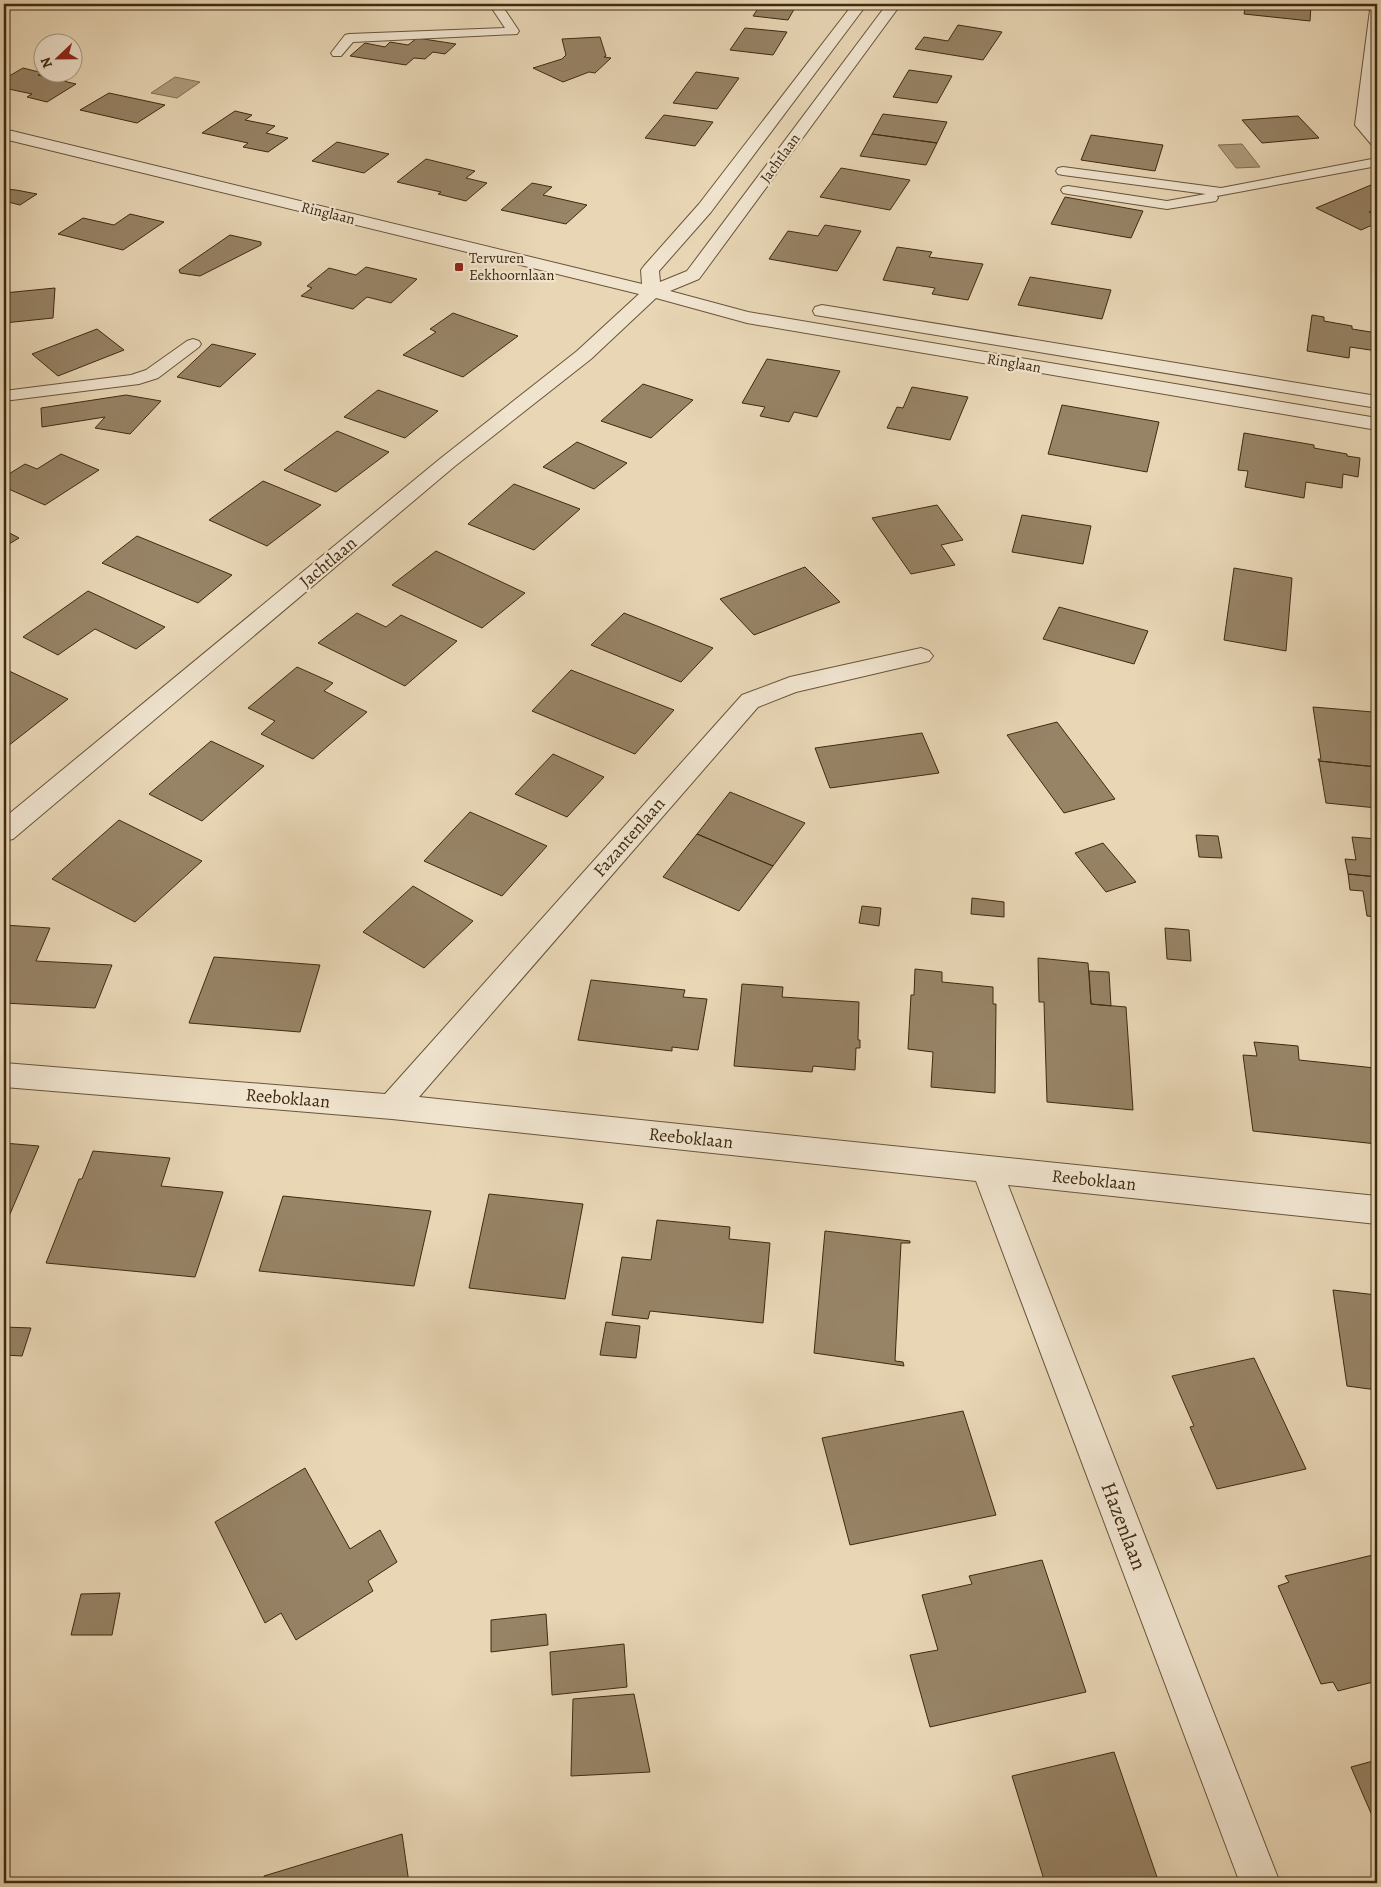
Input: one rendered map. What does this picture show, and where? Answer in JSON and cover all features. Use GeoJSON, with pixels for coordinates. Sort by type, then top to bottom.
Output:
{"type":"FeatureCollection","features":[{"type":"Feature","properties":{"kind":"street","name":"Jachtlaan"},"geometry":{"type":"LineString","coordinates":[[652,292],[650,270],[705,208],[860,4]]}},
{"type":"Feature","properties":{"kind":"street","name":"Jachtlaan"},"geometry":{"type":"LineString","coordinates":[[4,832],[448,462],[584,355],[652,292],[693,275],[894,4]]}},
{"type":"Feature","properties":{"kind":"street"},"geometry":{"type":"LineString","coordinates":[[1377,10],[1363,125],[1377,140]]}},
{"type":"Feature","properties":{"kind":"street","name":"Ringlaan"},"geometry":{"type":"LineString","coordinates":[[4,134],[652,292],[747,317],[1377,424]]}},
{"type":"Feature","properties":{"kind":"street","name":"Ringlaan"},"geometry":{"type":"LineString","coordinates":[[652,292],[747,299]]}},
{"type":"Feature","properties":{"kind":"street","name":"Ringlaan"},"geometry":{"type":"LineString","coordinates":[[805,308],[1377,402]]}},
{"type":"Feature","properties":{"kind":"street","name":"Fazantenlaan"},"geometry":{"type":"LineString","coordinates":[[392,1107],[750,701],[790,685],[921,656]]}},
{"type":"Feature","properties":{"kind":"street","name":"Reeboklaan"},"geometry":{"type":"LineString","coordinates":[[4,1075],[392,1107],[1377,1210]]}},
{"type":"Feature","properties":{"kind":"street","name":"Hazenlaan"},"geometry":{"type":"LineString","coordinates":[[987,1169],[1260,1883]]}},
{"type":"Feature","properties":{"kind":"lane"},"geometry":{"type":"LineString","coordinates":[[337,53],[349,38],[513,31],[495,4]]}},
{"type":"Feature","properties":{"kind":"lane"},"geometry":{"type":"LineString","coordinates":[[1063,171],[1221,192],[1377,162]]}},
{"type":"Feature","properties":{"kind":"lane"},"geometry":{"type":"LineString","coordinates":[[1068,190],[1167,205],[1210,199],[1221,192]]}},
{"type":"Feature","properties":{"kind":"lane"},"geometry":{"type":"LineString","coordinates":[[4,396],[133,380],[152,374],[193,344]]}},
{"type":"Feature","properties":{"kind":"shaded area"},"geometry":{"type":"Polygon","coordinates":[[[175,77],[200,82],[177,98],[151,93],[175,77]]]}},
{"type":"Feature","properties":{"kind":"shaded area"},"geometry":{"type":"Polygon","coordinates":[[[1242,144],[1260,167],[1236,168],[1218,145],[1242,144]]]}},
{"type":"Feature","properties":{"kind":"building"},"geometry":{"type":"Polygon","coordinates":[[[249,4],[292,4],[285,9],[249,4]]]}},
{"type":"Feature","properties":{"kind":"building"},"geometry":{"type":"Polygon","coordinates":[[[376,4],[455,4],[375,6],[376,4]]]}},
{"type":"Feature","properties":{"kind":"building"},"geometry":{"type":"Polygon","coordinates":[[[761,4],[797,4],[788,20],[753,16],[761,4]]]}},
{"type":"Feature","properties":{"kind":"building"},"geometry":{"type":"Polygon","coordinates":[[[1246,4],[1311,5],[1310,21],[1244,14],[1246,4]]]}},
{"type":"Feature","properties":{"kind":"building"},"geometry":{"type":"Polygon","coordinates":[[[958,25],[1002,32],[983,60],[915,49],[924,37],[948,41],[958,25]]]}},
{"type":"Feature","properties":{"kind":"building"},"geometry":{"type":"Polygon","coordinates":[[[745,28],[787,32],[773,55],[730,50],[745,28]]]}},
{"type":"Feature","properties":{"kind":"building"},"geometry":{"type":"Polygon","coordinates":[[[600,37],[606,56],[604,57],[611,58],[595,73],[589,72],[563,82],[533,68],[562,59],[566,55],[562,39],[600,37]]]}},
{"type":"Feature","properties":{"kind":"building"},"geometry":{"type":"Polygon","coordinates":[[[417,38],[456,44],[445,54],[433,52],[425,59],[414,58],[406,65],[350,56],[365,43],[385,47],[390,42],[408,45],[417,38]]]}},
{"type":"Feature","properties":{"kind":"building"},"geometry":{"type":"Polygon","coordinates":[[[23,68],[32,70],[32,82],[68,82],[76,84],[47,102],[27,97],[32,94],[4,88],[4,79],[23,68]]]}},
{"type":"Feature","properties":{"kind":"building"},"geometry":{"type":"Polygon","coordinates":[[[909,70],[952,76],[937,103],[893,97],[909,70]]]}},
{"type":"Feature","properties":{"kind":"building"},"geometry":{"type":"Polygon","coordinates":[[[696,72],[739,78],[717,109],[673,103],[696,72]]]}},
{"type":"Feature","properties":{"kind":"building"},"geometry":{"type":"Polygon","coordinates":[[[109,93],[165,105],[137,123],[80,110],[109,93]]]}},
{"type":"Feature","properties":{"kind":"building"},"geometry":{"type":"Polygon","coordinates":[[[235,111],[252,115],[245,120],[275,126],[266,133],[288,138],[268,152],[243,147],[248,143],[202,133],[235,111]]]}},
{"type":"Feature","properties":{"kind":"building"},"geometry":{"type":"Polygon","coordinates":[[[883,114],[947,122],[937,143],[872,134],[883,114]]]}},
{"type":"Feature","properties":{"kind":"building"},"geometry":{"type":"Polygon","coordinates":[[[664,115],[713,122],[695,146],[645,138],[664,115]]]}},
{"type":"Feature","properties":{"kind":"building"},"geometry":{"type":"Polygon","coordinates":[[[1298,116],[1319,138],[1262,143],[1242,120],[1298,116]]]}},
{"type":"Feature","properties":{"kind":"building"},"geometry":{"type":"Polygon","coordinates":[[[872,134],[937,143],[926,165],[860,156],[872,134]]]}},
{"type":"Feature","properties":{"kind":"building"},"geometry":{"type":"Polygon","coordinates":[[[1091,135],[1163,145],[1155,171],[1081,160],[1091,135]]]}},
{"type":"Feature","properties":{"kind":"building"},"geometry":{"type":"Polygon","coordinates":[[[337,142],[389,154],[364,173],[312,161],[337,142]]]}},
{"type":"Feature","properties":{"kind":"building"},"geometry":{"type":"Polygon","coordinates":[[[426,159],[475,171],[466,178],[487,183],[466,201],[438,194],[441,192],[397,182],[426,159]]]}},
{"type":"Feature","properties":{"kind":"building"},"geometry":{"type":"Polygon","coordinates":[[[841,168],[910,180],[890,210],[820,197],[841,168]]]}},
{"type":"Feature","properties":{"kind":"building"},"geometry":{"type":"Polygon","coordinates":[[[532,183],[552,187],[543,195],[587,205],[566,224],[501,210],[532,183]]]}},
{"type":"Feature","properties":{"kind":"building"},"geometry":{"type":"Polygon","coordinates":[[[1371,185],[1377,188],[1377,209],[1369,212],[1377,216],[1377,223],[1361,230],[1316,208],[1371,185]]]}},
{"type":"Feature","properties":{"kind":"building"},"geometry":{"type":"Polygon","coordinates":[[[4,189],[37,194],[20,205],[4,201],[4,189]]]}},
{"type":"Feature","properties":{"kind":"building"},"geometry":{"type":"Polygon","coordinates":[[[1065,197],[1143,211],[1131,238],[1051,224],[1065,197]]]}},
{"type":"Feature","properties":{"kind":"building"},"geometry":{"type":"Polygon","coordinates":[[[130,214],[164,222],[123,250],[58,234],[83,218],[114,225],[130,214]]]}},
{"type":"Feature","properties":{"kind":"building"},"geometry":{"type":"Polygon","coordinates":[[[825,225],[861,231],[837,271],[769,259],[788,231],[818,236],[825,225]]]}},
{"type":"Feature","properties":{"kind":"building"},"geometry":{"type":"Polygon","coordinates":[[[230,235],[261,242],[261,245],[200,276],[180,273],[179,270],[230,235]]]}},
{"type":"Feature","properties":{"kind":"building"},"geometry":{"type":"Polygon","coordinates":[[[897,247],[932,252],[929,257],[983,264],[968,300],[932,294],[935,288],[883,280],[897,247]]]}},
{"type":"Feature","properties":{"kind":"building"},"geometry":{"type":"Polygon","coordinates":[[[366,267],[417,279],[391,303],[367,297],[353,309],[301,296],[312,288],[307,286],[329,268],[356,275],[366,267]]]}},
{"type":"Feature","properties":{"kind":"building"},"geometry":{"type":"Polygon","coordinates":[[[1030,277],[1111,290],[1102,319],[1018,305],[1030,277]]]}},
{"type":"Feature","properties":{"kind":"building"},"geometry":{"type":"Polygon","coordinates":[[[55,288],[53,318],[4,323],[4,293],[55,288]]]}},
{"type":"Feature","properties":{"kind":"building"},"geometry":{"type":"Polygon","coordinates":[[[453,313],[518,336],[463,377],[403,355],[436,332],[430,329],[453,313]]]}},
{"type":"Feature","properties":{"kind":"building"},"geometry":{"type":"Polygon","coordinates":[[[1312,315],[1324,317],[1324,321],[1352,326],[1352,329],[1377,333],[1377,351],[1350,347],[1349,358],[1307,351],[1312,315]]]}},
{"type":"Feature","properties":{"kind":"building"},"geometry":{"type":"Polygon","coordinates":[[[97,329],[124,350],[58,376],[32,354],[97,329]]]}},
{"type":"Feature","properties":{"kind":"building"},"geometry":{"type":"Polygon","coordinates":[[[212,344],[256,354],[220,387],[177,377],[212,344]]]}},
{"type":"Feature","properties":{"kind":"building"},"geometry":{"type":"Polygon","coordinates":[[[767,359],[840,371],[817,417],[794,412],[789,422],[760,416],[765,407],[742,403],[767,359]]]}},
{"type":"Feature","properties":{"kind":"building"},"geometry":{"type":"Polygon","coordinates":[[[643,384],[693,400],[651,438],[601,421],[643,384]]]}},
{"type":"Feature","properties":{"kind":"building"},"geometry":{"type":"Polygon","coordinates":[[[912,387],[968,397],[950,440],[887,428],[897,407],[903,408],[912,387]]]}},
{"type":"Feature","properties":{"kind":"building"},"geometry":{"type":"Polygon","coordinates":[[[378,390],[438,411],[405,438],[344,417],[378,390]]]}},
{"type":"Feature","properties":{"kind":"building"},"geometry":{"type":"Polygon","coordinates":[[[126,395],[161,401],[130,434],[95,428],[105,417],[42,427],[41,408],[126,395]]]}},
{"type":"Feature","properties":{"kind":"building"},"geometry":{"type":"Polygon","coordinates":[[[1062,405],[1159,422],[1147,472],[1048,454],[1062,405]]]}},
{"type":"Feature","properties":{"kind":"building"},"geometry":{"type":"Polygon","coordinates":[[[337,431],[389,452],[336,492],[284,470],[337,431]]]}},
{"type":"Feature","properties":{"kind":"building"},"geometry":{"type":"Polygon","coordinates":[[[1244,433],[1314,445],[1314,448],[1360,458],[1358,477],[1343,474],[1342,488],[1306,482],[1304,498],[1245,487],[1248,471],[1238,470],[1244,433]]]}},
{"type":"Feature","properties":{"kind":"building"},"geometry":{"type":"Polygon","coordinates":[[[577,442],[627,463],[594,489],[543,467],[577,442]]]}},
{"type":"Feature","properties":{"kind":"building"},"geometry":{"type":"Polygon","coordinates":[[[61,454],[99,470],[45,505],[4,487],[4,477],[25,464],[37,469],[61,454]]]}},
{"type":"Feature","properties":{"kind":"building"},"geometry":{"type":"Polygon","coordinates":[[[263,481],[321,505],[267,546],[209,520],[263,481]]]}},
{"type":"Feature","properties":{"kind":"building"},"geometry":{"type":"Polygon","coordinates":[[[514,484],[580,509],[534,550],[468,524],[514,484]]]}},
{"type":"Feature","properties":{"kind":"building"},"geometry":{"type":"Polygon","coordinates":[[[937,505],[963,540],[941,545],[955,565],[911,574],[872,518],[937,505]]]}},
{"type":"Feature","properties":{"kind":"building"},"geometry":{"type":"Polygon","coordinates":[[[1022,515],[1091,526],[1083,564],[1012,552],[1022,515]]]}},
{"type":"Feature","properties":{"kind":"building"},"geometry":{"type":"Polygon","coordinates":[[[4,530],[19,538],[4,547],[4,530]]]}},
{"type":"Feature","properties":{"kind":"building"},"geometry":{"type":"Polygon","coordinates":[[[137,536],[232,575],[198,603],[102,563],[137,536]]]}},
{"type":"Feature","properties":{"kind":"building"},"geometry":{"type":"Polygon","coordinates":[[[436,551],[525,593],[482,628],[392,585],[436,551]]]}},
{"type":"Feature","properties":{"kind":"building"},"geometry":{"type":"Polygon","coordinates":[[[805,567],[840,602],[754,635],[720,599],[805,567]]]}},
{"type":"Feature","properties":{"kind":"building"},"geometry":{"type":"Polygon","coordinates":[[[1234,568],[1292,578],[1286,651],[1224,640],[1234,568]]]}},
{"type":"Feature","properties":{"kind":"building"},"geometry":{"type":"Polygon","coordinates":[[[88,591],[165,627],[136,649],[95,629],[58,655],[23,637],[88,591]]]}},
{"type":"Feature","properties":{"kind":"building"},"geometry":{"type":"Polygon","coordinates":[[[1059,607],[1148,631],[1134,664],[1043,639],[1059,607]]]}},
{"type":"Feature","properties":{"kind":"building"},"geometry":{"type":"Polygon","coordinates":[[[357,613],[386,627],[401,615],[457,641],[405,686],[318,643],[357,613]]]}},
{"type":"Feature","properties":{"kind":"building"},"geometry":{"type":"Polygon","coordinates":[[[624,613],[713,648],[681,682],[591,645],[624,613]]]}},
{"type":"Feature","properties":{"kind":"building"},"geometry":{"type":"Polygon","coordinates":[[[297,667],[333,683],[324,691],[367,712],[313,759],[261,734],[275,721],[248,708],[297,667]]]}},
{"type":"Feature","properties":{"kind":"building"},"geometry":{"type":"Polygon","coordinates":[[[7,670],[68,699],[8,746],[4,744],[4,673],[7,670]]]}},
{"type":"Feature","properties":{"kind":"building"},"geometry":{"type":"Polygon","coordinates":[[[571,670],[674,710],[635,754],[532,711],[571,670]]]}},
{"type":"Feature","properties":{"kind":"building"},"geometry":{"type":"Polygon","coordinates":[[[1313,707],[1373,712],[1377,729],[1377,767],[1319,761],[1318,759],[1321,759],[1313,707]]]}},
{"type":"Feature","properties":{"kind":"building"},"geometry":{"type":"Polygon","coordinates":[[[1057,722],[1115,799],[1064,813],[1007,735],[1057,722]]]}},
{"type":"Feature","properties":{"kind":"building"},"geometry":{"type":"Polygon","coordinates":[[[922,733],[939,773],[830,788],[815,748],[922,733]]]}},
{"type":"Feature","properties":{"kind":"building"},"geometry":{"type":"Polygon","coordinates":[[[211,741],[264,766],[202,821],[149,794],[211,741]]]}},
{"type":"Feature","properties":{"kind":"building"},"geometry":{"type":"Polygon","coordinates":[[[553,754],[604,777],[567,817],[515,794],[553,754]]]}},
{"type":"Feature","properties":{"kind":"building"},"geometry":{"type":"Polygon","coordinates":[[[1319,761],[1377,767],[1377,808],[1326,803],[1319,761]]]}},
{"type":"Feature","properties":{"kind":"building"},"geometry":{"type":"Polygon","coordinates":[[[730,792],[805,823],[773,866],[697,834],[730,792]]]}},
{"type":"Feature","properties":{"kind":"building"},"geometry":{"type":"Polygon","coordinates":[[[470,812],[547,846],[502,896],[424,861],[470,812]]]}},
{"type":"Feature","properties":{"kind":"building"},"geometry":{"type":"Polygon","coordinates":[[[119,820],[202,861],[135,922],[52,879],[119,820]]]}},
{"type":"Feature","properties":{"kind":"building"},"geometry":{"type":"Polygon","coordinates":[[[697,834],[773,866],[739,911],[663,877],[697,834]]]}},
{"type":"Feature","properties":{"kind":"building"},"geometry":{"type":"Polygon","coordinates":[[[1196,835],[1218,836],[1222,858],[1199,857],[1196,835]]]}},
{"type":"Feature","properties":{"kind":"building"},"geometry":{"type":"Polygon","coordinates":[[[1352,837],[1377,839],[1377,877],[1348,874],[1345,859],[1356,860],[1352,837]]]}},
{"type":"Feature","properties":{"kind":"building"},"geometry":{"type":"Polygon","coordinates":[[[1103,843],[1136,882],[1106,892],[1075,853],[1103,843]]]}},
{"type":"Feature","properties":{"kind":"building"},"geometry":{"type":"Polygon","coordinates":[[[1348,874],[1377,877],[1377,917],[1367,916],[1363,891],[1350,890],[1348,874]]]}},
{"type":"Feature","properties":{"kind":"building"},"geometry":{"type":"Polygon","coordinates":[[[413,886],[473,921],[424,968],[363,932],[413,886]]]}},
{"type":"Feature","properties":{"kind":"building"},"geometry":{"type":"Polygon","coordinates":[[[972,898],[1004,902],[1004,917],[971,914],[972,898]]]}},
{"type":"Feature","properties":{"kind":"building"},"geometry":{"type":"Polygon","coordinates":[[[862,906],[881,908],[879,926],[859,923],[862,906]]]}},
{"type":"Feature","properties":{"kind":"building"},"geometry":{"type":"Polygon","coordinates":[[[4,925],[50,928],[36,961],[112,965],[95,1008],[4,1003],[4,925]]]}},
{"type":"Feature","properties":{"kind":"building"},"geometry":{"type":"Polygon","coordinates":[[[1165,928],[1189,930],[1191,961],[1167,959],[1165,928]]]}},
{"type":"Feature","properties":{"kind":"building"},"geometry":{"type":"Polygon","coordinates":[[[214,957],[320,965],[300,1032],[189,1023],[214,957]]]}},
{"type":"Feature","properties":{"kind":"building"},"geometry":{"type":"Polygon","coordinates":[[[1038,958],[1088,963],[1091,1004],[1126,1007],[1133,1110],[1047,1102],[1044,1002],[1039,1002],[1038,958]]]}},
{"type":"Feature","properties":{"kind":"building"},"geometry":{"type":"Polygon","coordinates":[[[915,969],[942,972],[942,982],[993,987],[993,1004],[996,1004],[995,1093],[931,1087],[933,1052],[908,1049],[911,995],[914,995],[915,969]]]}},
{"type":"Feature","properties":{"kind":"building"},"geometry":{"type":"Polygon","coordinates":[[[1089,971],[1109,972],[1111,1006],[1091,1004],[1089,971]]]}},
{"type":"Feature","properties":{"kind":"building"},"geometry":{"type":"Polygon","coordinates":[[[591,980],[685,990],[683,997],[707,999],[698,1050],[672,1047],[672,1051],[578,1040],[591,980]]]}},
{"type":"Feature","properties":{"kind":"building"},"geometry":{"type":"Polygon","coordinates":[[[742,984],[783,987],[782,997],[859,1002],[858,1040],[860,1040],[860,1048],[856,1048],[855,1070],[813,1066],[812,1072],[734,1066],[742,984]]]}},
{"type":"Feature","properties":{"kind":"building"},"geometry":{"type":"Polygon","coordinates":[[[1254,1042],[1298,1046],[1299,1060],[1375,1068],[1377,1083],[1377,1144],[1253,1131],[1243,1055],[1257,1056],[1254,1042]]]}},
{"type":"Feature","properties":{"kind":"building"},"geometry":{"type":"Polygon","coordinates":[[[4,1143],[39,1146],[4,1228],[4,1143]]]}},
{"type":"Feature","properties":{"kind":"building"},"geometry":{"type":"Polygon","coordinates":[[[93,1151],[170,1158],[161,1186],[223,1192],[195,1277],[46,1263],[79,1179],[82,1179],[93,1151]]]}},
{"type":"Feature","properties":{"kind":"building"},"geometry":{"type":"Polygon","coordinates":[[[489,1194],[583,1204],[565,1299],[469,1288],[489,1194]]]}},
{"type":"Feature","properties":{"kind":"building"},"geometry":{"type":"Polygon","coordinates":[[[283,1196],[431,1211],[414,1286],[259,1271],[283,1196]]]}},
{"type":"Feature","properties":{"kind":"building"},"geometry":{"type":"Polygon","coordinates":[[[657,1220],[730,1227],[729,1239],[770,1243],[763,1323],[650,1311],[648,1319],[612,1315],[622,1257],[651,1260],[657,1220]]]}},
{"type":"Feature","properties":{"kind":"building"},"geometry":{"type":"Polygon","coordinates":[[[825,1231],[910,1241],[910,1243],[901,1243],[895,1361],[903,1362],[904,1366],[814,1353],[825,1231]]]}},
{"type":"Feature","properties":{"kind":"building"},"geometry":{"type":"Polygon","coordinates":[[[1333,1290],[1377,1295],[1377,1390],[1347,1386],[1333,1290]]]}},
{"type":"Feature","properties":{"kind":"building"},"geometry":{"type":"Polygon","coordinates":[[[606,1322],[640,1326],[636,1358],[600,1355],[606,1322]]]}},
{"type":"Feature","properties":{"kind":"building"},"geometry":{"type":"Polygon","coordinates":[[[4,1327],[31,1328],[22,1356],[4,1355],[4,1327]]]}},
{"type":"Feature","properties":{"kind":"building"},"geometry":{"type":"Polygon","coordinates":[[[1254,1358],[1306,1469],[1217,1489],[1190,1427],[1194,1426],[1172,1376],[1254,1358]]]}},
{"type":"Feature","properties":{"kind":"building"},"geometry":{"type":"Polygon","coordinates":[[[963,1411],[996,1515],[850,1545],[822,1438],[963,1411]]]}},
{"type":"Feature","properties":{"kind":"building"},"geometry":{"type":"Polygon","coordinates":[[[305,1468],[350,1549],[380,1530],[397,1562],[368,1581],[373,1591],[296,1640],[281,1613],[265,1623],[215,1522],[305,1468]]]}},
{"type":"Feature","properties":{"kind":"building"},"geometry":{"type":"Polygon","coordinates":[[[1377,1554],[1377,1681],[1338,1691],[1333,1682],[1321,1684],[1278,1586],[1289,1582],[1285,1576],[1377,1554]]]}},
{"type":"Feature","properties":{"kind":"building"},"geometry":{"type":"Polygon","coordinates":[[[1042,1560],[1086,1692],[930,1727],[910,1655],[938,1650],[922,1595],[972,1584],[969,1576],[1042,1560]]]}},
{"type":"Feature","properties":{"kind":"building"},"geometry":{"type":"Polygon","coordinates":[[[120,1593],[112,1635],[71,1635],[81,1594],[120,1593]]]}},
{"type":"Feature","properties":{"kind":"building"},"geometry":{"type":"Polygon","coordinates":[[[546,1614],[548,1645],[491,1652],[491,1620],[546,1614]]]}},
{"type":"Feature","properties":{"kind":"building"},"geometry":{"type":"Polygon","coordinates":[[[624,1644],[627,1687],[552,1695],[550,1652],[624,1644]]]}},
{"type":"Feature","properties":{"kind":"building"},"geometry":{"type":"Polygon","coordinates":[[[634,1694],[650,1772],[571,1776],[573,1699],[634,1694]]]}},
{"type":"Feature","properties":{"kind":"building"},"geometry":{"type":"Polygon","coordinates":[[[1114,1752],[1159,1883],[1045,1883],[1012,1776],[1114,1752]]]}},
{"type":"Feature","properties":{"kind":"building"},"geometry":{"type":"Polygon","coordinates":[[[1377,1760],[1377,1827],[1351,1767],[1377,1760]]]}},
{"type":"Feature","properties":{"kind":"building"},"geometry":{"type":"Polygon","coordinates":[[[402,1834],[409,1883],[264,1883],[264,1876],[402,1834]]]}},
{"type":"Feature","properties":{"kind":"place","name":"Tervuren Eekhoornlaan"},"geometry":{"type":"Point","coordinates":[459,267]}}]}
